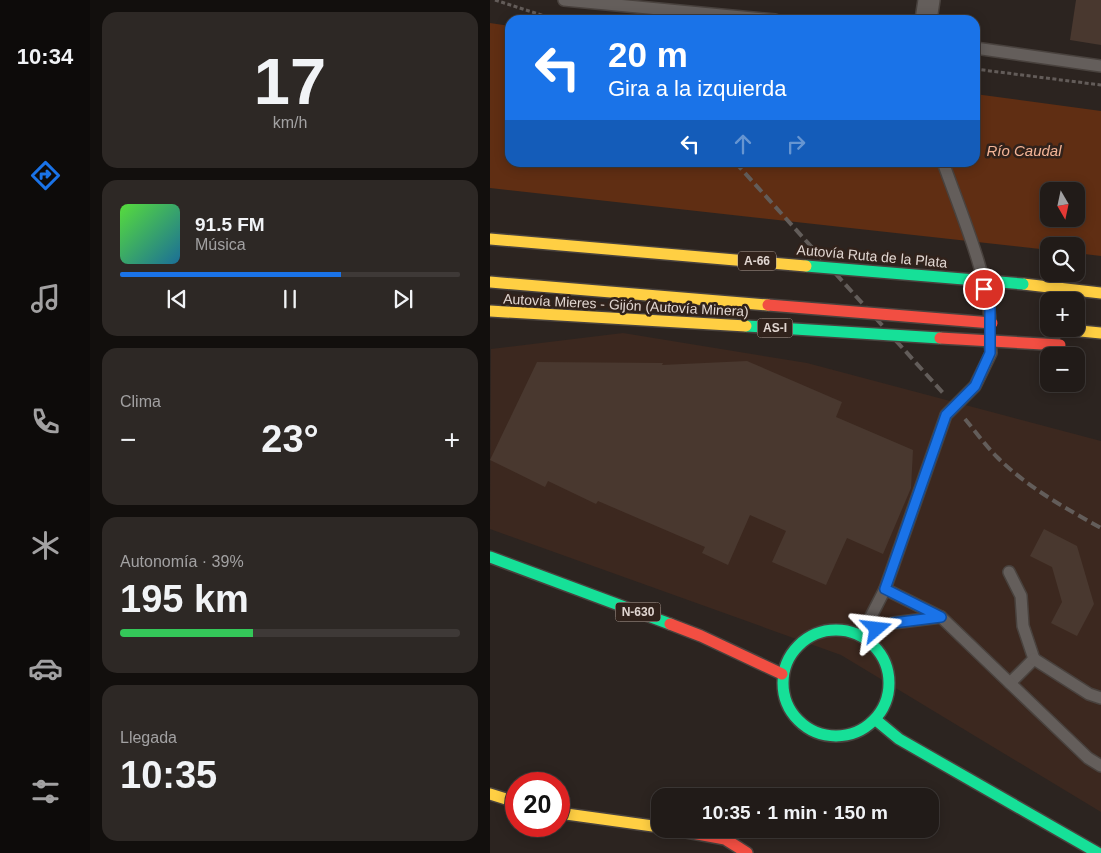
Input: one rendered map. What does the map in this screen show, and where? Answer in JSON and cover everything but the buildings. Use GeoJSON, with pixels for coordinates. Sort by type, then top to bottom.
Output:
{"type":"FeatureCollection","features":[{"type":"Feature","properties":{"kind":"main road","name":"Autovía Ruta de la Plata"},"geometry":{"type":"LineString","coordinates":[[490,239],[1023,284],[1101,293]]}},
{"type":"Feature","properties":{"kind":"main road"},"geometry":{"type":"LineString","coordinates":[[490,282],[1000,323]]}},
{"type":"Feature","properties":{"kind":"main road","name":"Autovía Mieres - Gijón (Autovía Minera)"},"geometry":{"type":"LineString","coordinates":[[490,312],[1064,346]]}},
{"type":"Feature","properties":{"kind":"main road"},"geometry":{"type":"LineString","coordinates":[[1085,331],[1101,333]]}},
{"type":"Feature","properties":{"kind":"main road","name":"N-630"},"geometry":{"type":"LineString","coordinates":[[490,557],[701,636],[782,674]]}},
{"type":"Feature","properties":{"kind":"main road"},"geometry":{"type":"LineString","coordinates":[[836,630],[861,636],[879,652],[889,674],[888,698],[876,720],[853,735],[834,736],[825,736],[800,724],[785,702],[782,674],[792,651],[812,635],[836,630]]}},
{"type":"Feature","properties":{"kind":"main road"},"geometry":{"type":"LineString","coordinates":[[876,720],[899,739],[1098,853]]}},
{"type":"Feature","properties":{"kind":"main road"},"geometry":{"type":"LineString","coordinates":[[490,794],[505,799]]}},
{"type":"Feature","properties":{"kind":"main road"},"geometry":{"type":"LineString","coordinates":[[570,815],[651,826]]}},
{"type":"Feature","properties":{"kind":"main road"},"geometry":{"type":"LineString","coordinates":[[720,838],[725,839],[747,853]]}},
{"type":"Feature","properties":{"kind":"street"},"geometry":{"type":"LineString","coordinates":[[927,15],[929,0]]}},
{"type":"Feature","properties":{"kind":"lane"},"geometry":{"type":"LineString","coordinates":[[564,0],[722,15]]}},
{"type":"Feature","properties":{"kind":"lane"},"geometry":{"type":"LineString","coordinates":[[980,49],[1101,66]]}},
{"type":"Feature","properties":{"kind":"lane"},"geometry":{"type":"LineString","coordinates":[[861,636],[885,589],[946,415],[975,386],[990,353],[990,308],[974,250],[945,167]]}},
{"type":"Feature","properties":{"kind":"lane"},"geometry":{"type":"LineString","coordinates":[[1009,572],[1021,596],[1023,626],[1034,659],[1089,694],[1101,698]]}},
{"type":"Feature","properties":{"kind":"lane"},"geometry":{"type":"LineString","coordinates":[[885,589],[941,617],[1088,758],[1101,766]]}},
{"type":"Feature","properties":{"kind":"lane"},"geometry":{"type":"LineString","coordinates":[[861,636],[893,623],[941,617]]}},
{"type":"Feature","properties":{"kind":"lane"},"geometry":{"type":"LineString","coordinates":[[1010,683],[1034,659]]}},
{"type":"Feature","properties":{"kind":"path"},"geometry":{"type":"LineString","coordinates":[[495,0],[542,15]]}},
{"type":"Feature","properties":{"kind":"path"},"geometry":{"type":"LineString","coordinates":[[980,70],[1101,85]]}},
{"type":"Feature","properties":{"kind":"shaded area"},"geometry":{"type":"Polygon","coordinates":[[[623,333],[807,363],[1101,441],[1101,812],[841,655],[490,529],[491,349],[623,333]]]}},
{"type":"Feature","properties":{"kind":"water","name":"Río Caudal"},"geometry":{"type":"Polygon","coordinates":[[[490,23],[505,25],[505,167],[980,167],[980,95],[1101,111],[1101,256],[1085,254],[1085,237],[1040,237],[1040,249],[490,188],[490,23]]]}},
{"type":"Feature","properties":{"kind":"railway"},"geometry":{"type":"LineString","coordinates":[[740,167],[944,394]]}},
{"type":"Feature","properties":{"kind":"railway"},"geometry":{"type":"LineString","coordinates":[[965,419],[993,452],[1021,478],[1060,505],[1101,528]]}},
{"type":"Feature","properties":{"kind":"traffic: fast"},"geometry":{"type":"LineString","coordinates":[[806,266],[1023,284]]}},
{"type":"Feature","properties":{"kind":"traffic: fast"},"geometry":{"type":"LineString","coordinates":[[746,326],[940,338]]}},
{"type":"Feature","properties":{"kind":"traffic: fast"},"geometry":{"type":"LineString","coordinates":[[490,557],[670,624]]}},
{"type":"Feature","properties":{"kind":"traffic: fast"},"geometry":{"type":"LineString","coordinates":[[836,630],[856,634],[874,645],[885,663],[889,683],[885,703],[874,721],[856,732],[836,736],[816,732],[798,721],[787,703],[783,683],[787,663],[798,645],[816,634],[836,630]]}},
{"type":"Feature","properties":{"kind":"traffic: fast"},"geometry":{"type":"LineString","coordinates":[[876,720],[899,739],[1098,853]]}},
{"type":"Feature","properties":{"kind":"traffic: slow"},"geometry":{"type":"LineString","coordinates":[[490,239],[806,266]]}},
{"type":"Feature","properties":{"kind":"traffic: slow"},"geometry":{"type":"LineString","coordinates":[[490,282],[768,305]]}},
{"type":"Feature","properties":{"kind":"traffic: slow"},"geometry":{"type":"LineString","coordinates":[[1023,284],[1101,293]]}},
{"type":"Feature","properties":{"kind":"traffic: slow"},"geometry":{"type":"LineString","coordinates":[[490,311],[746,326]]}},
{"type":"Feature","properties":{"kind":"traffic: slow"},"geometry":{"type":"LineString","coordinates":[[1085,331],[1101,333]]}},
{"type":"Feature","properties":{"kind":"traffic: slow"},"geometry":{"type":"LineString","coordinates":[[490,794],[505,799]]}},
{"type":"Feature","properties":{"kind":"traffic: slow"},"geometry":{"type":"LineString","coordinates":[[570,815],[651,826]]}},
{"type":"Feature","properties":{"kind":"traffic: jam"},"geometry":{"type":"LineString","coordinates":[[768,305],[992,323]]}},
{"type":"Feature","properties":{"kind":"traffic: jam"},"geometry":{"type":"LineString","coordinates":[[940,338],[1060,345]]}},
{"type":"Feature","properties":{"kind":"traffic: jam"},"geometry":{"type":"LineString","coordinates":[[670,624],[701,636],[782,674]]}},
{"type":"Feature","properties":{"kind":"traffic: jam"},"geometry":{"type":"LineString","coordinates":[[720,838],[725,839],[747,853]]}},
{"type":"Feature","properties":{"kind":"route"},"geometry":{"type":"LineString","coordinates":[[877,629],[893,623],[941,617],[885,589],[946,415],[975,386],[990,353],[990,308],[984,289]]}}]}
